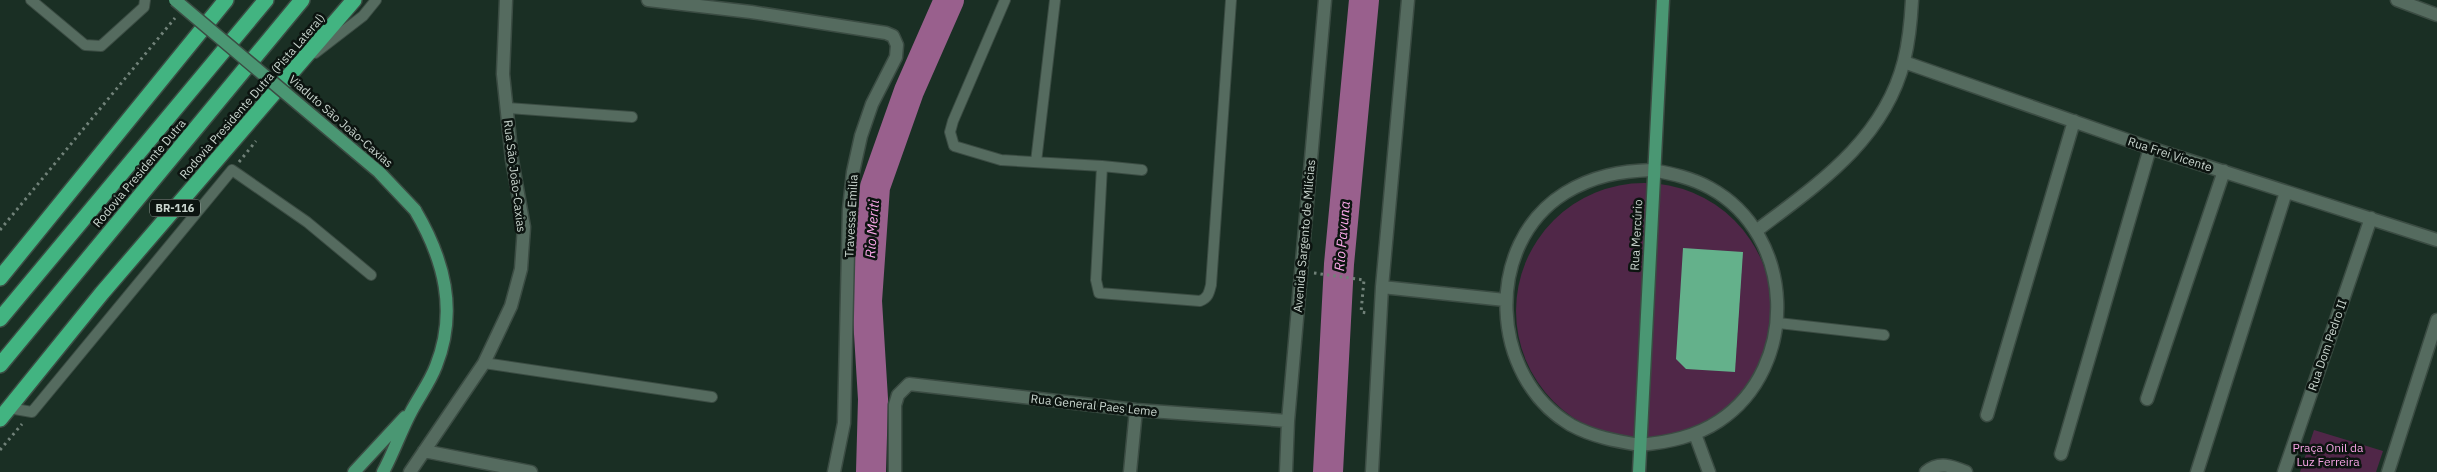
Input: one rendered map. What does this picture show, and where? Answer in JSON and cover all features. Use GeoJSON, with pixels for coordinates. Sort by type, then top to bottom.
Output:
{"type":"FeatureCollection","features":[{"type":"Feature","properties":{"kind":"highway"},"geometry":{"type":"LineString","coordinates":[[0,278],[226,0]]}},
{"type":"Feature","properties":{"kind":"highway","name":"Rodovia Presidente Dutra"},"geometry":{"type":"LineString","coordinates":[[0,319],[266,0]]}},
{"type":"Feature","properties":{"kind":"highway","name":"Rodovia Presidente Dutra"},"geometry":{"type":"LineString","coordinates":[[0,365],[302,0]]}},
{"type":"Feature","properties":{"kind":"highway"},"geometry":{"type":"LineString","coordinates":[[292,12],[313,0]]}},
{"type":"Feature","properties":{"kind":"highway","name":"Rodovia Presidente Dutra (Pista Lateral)"},"geometry":{"type":"LineString","coordinates":[[5,414],[102,294],[354,0]]}},
{"type":"Feature","properties":{"kind":"main road","name":"Viaduto São João-Caxias"},"geometry":{"type":"LineString","coordinates":[[175,0],[380,172],[414,210],[432,239],[440,261],[445,287],[446,314],[443,339],[436,365],[412,410]]}},
{"type":"Feature","properties":{"kind":"main road","name":"Rua Mercúrio"},"geometry":{"type":"LineString","coordinates":[[1639,472],[1652,170],[1663,0]]}},
{"type":"Feature","properties":{"kind":"main road"},"geometry":{"type":"LineString","coordinates":[[354,472],[412,410]]}},
{"type":"Feature","properties":{"kind":"main road"},"geometry":{"type":"LineString","coordinates":[[383,472],[412,410]]}},
{"type":"Feature","properties":{"kind":"street","name":"Rua São João-Caxias"},"geometry":{"type":"LineString","coordinates":[[410,472],[484,363],[511,306],[521,269],[524,227],[512,160],[503,74],[506,0]]}},
{"type":"Feature","properties":{"kind":"street","name":"Travessa Emilia"},"geometry":{"type":"LineString","coordinates":[[648,0],[751,12],[886,33],[893,36],[897,45],[896,57],[872,104],[861,136],[853,172],[849,209],[844,423],[834,472]]}},
{"type":"Feature","properties":{"kind":"street","name":"Avenida Sargento de Milícias"},"geometry":{"type":"LineString","coordinates":[[1286,472],[1288,421],[1325,0]]}},
{"type":"Feature","properties":{"kind":"street"},"geometry":{"type":"LineString","coordinates":[[1372,472],[1382,287],[1408,0]]}},
{"type":"Feature","properties":{"kind":"street"},"geometry":{"type":"LineString","coordinates":[[1756,230],[1845,160],[1871,132],[1890,100],[1904,62],[1912,0]]}},
{"type":"Feature","properties":{"kind":"street"},"geometry":{"type":"LineString","coordinates":[[2397,0],[2437,15]]}},
{"type":"Feature","properties":{"kind":"street","name":"Rua Frei Vicente"},"geometry":{"type":"LineString","coordinates":[[1904,62],[2150,148],[2437,240]]}},
{"type":"Feature","properties":{"kind":"street"},"geometry":{"type":"LineString","coordinates":[[1987,415],[2074,121]]}},
{"type":"Feature","properties":{"kind":"street"},"geometry":{"type":"LineString","coordinates":[[2061,454],[2150,148]]}},
{"type":"Feature","properties":{"kind":"street"},"geometry":{"type":"LineString","coordinates":[[1652,170],[1683,176],[1711,188],[1736,207],[1756,230],[1767,252],[1775,275],[1778,323],[1771,352],[1759,378],[1741,402],[1720,420],[1695,434],[1668,442],[1640,445],[1604,439],[1570,424],[1542,401],[1520,371],[1508,336],[1505,300],[1510,269],[1522,240],[1541,215],[1564,194],[1591,180],[1621,171],[1652,170]]}},
{"type":"Feature","properties":{"kind":"street"},"geometry":{"type":"LineString","coordinates":[[2147,399],[2224,171]]}},
{"type":"Feature","properties":{"kind":"street"},"geometry":{"type":"LineString","coordinates":[[2197,472],[2286,192]]}},
{"type":"Feature","properties":{"kind":"street","name":"Rua Dom Pedro II"},"geometry":{"type":"LineString","coordinates":[[2284,472],[2371,218]]}},
{"type":"Feature","properties":{"kind":"street"},"geometry":{"type":"LineString","coordinates":[[1382,287],[1505,300]]}},
{"type":"Feature","properties":{"kind":"street"},"geometry":{"type":"LineString","coordinates":[[2388,472],[2437,320]]}},
{"type":"Feature","properties":{"kind":"street","name":"Rua General Paes Leme"},"geometry":{"type":"LineString","coordinates":[[895,472],[895,405],[902,389],[909,384],[1136,410],[1288,421]]}},
{"type":"Feature","properties":{"kind":"street"},"geometry":{"type":"LineString","coordinates":[[1130,472],[1136,410]]}},
{"type":"Feature","properties":{"kind":"street"},"geometry":{"type":"LineString","coordinates":[[1695,434],[1709,472]]}},
{"type":"Feature","properties":{"kind":"street"},"geometry":{"type":"LineString","coordinates":[[424,451],[531,472]]}},
{"type":"Feature","properties":{"kind":"street"},"geometry":{"type":"LineString","coordinates":[[1926,472],[1938,465],[1945,465],[1966,472]]}},
{"type":"Feature","properties":{"kind":"lane"},"geometry":{"type":"LineString","coordinates":[[31,0],[85,45],[93,47],[102,46],[144,7],[145,0]]}},
{"type":"Feature","properties":{"kind":"lane"},"geometry":{"type":"LineString","coordinates":[[296,67],[363,16],[376,0]]}},
{"type":"Feature","properties":{"kind":"lane"},"geometry":{"type":"LineString","coordinates":[[1005,0],[950,132],[954,146],[1000,160],[1142,170]]}},
{"type":"Feature","properties":{"kind":"lane"},"geometry":{"type":"LineString","coordinates":[[1036,162],[1055,0]]}},
{"type":"Feature","properties":{"kind":"lane"},"geometry":{"type":"LineString","coordinates":[[1102,166],[1096,280],[1099,293],[1167,300],[1205,299],[1211,285],[1230,0]]}},
{"type":"Feature","properties":{"kind":"lane"},"geometry":{"type":"LineString","coordinates":[[507,108],[632,117]]}},
{"type":"Feature","properties":{"kind":"lane"},"geometry":{"type":"LineString","coordinates":[[5,414],[32,412],[232,170],[306,222],[371,275]]}},
{"type":"Feature","properties":{"kind":"lane"},"geometry":{"type":"LineString","coordinates":[[1778,323],[1884,335]]}},
{"type":"Feature","properties":{"kind":"lane"},"geometry":{"type":"LineString","coordinates":[[484,363],[712,397]]}},
{"type":"Feature","properties":{"kind":"path"},"geometry":{"type":"LineString","coordinates":[[0,230],[173,20]]}},
{"type":"Feature","properties":{"kind":"path"},"geometry":{"type":"LineString","coordinates":[[232,170],[259,137]]}},
{"type":"Feature","properties":{"kind":"path"},"geometry":{"type":"LineString","coordinates":[[1315,265],[1314,273],[1364,280],[1362,312]]}},
{"type":"Feature","properties":{"kind":"path"},"geometry":{"type":"LineString","coordinates":[[0,450],[32,412]]}},
{"type":"Feature","properties":{"kind":"green space"},"geometry":{"type":"Polygon","coordinates":[[[1644,183],[1681,188],[1704,198],[1735,220],[1757,251],[1767,274],[1772,311],[1767,348],[1757,371],[1735,402],[1704,424],[1681,434],[1644,439],[1607,434],[1584,424],[1553,402],[1531,371],[1521,348],[1516,311],[1521,274],[1531,251],[1553,220],[1584,198],[1607,188],[1644,183]]]}},
{"type":"Feature","properties":{"kind":"green space","name":"Praça Onil da Luz Ferreira"},"geometry":{"type":"Polygon","coordinates":[[[2314,430],[2383,451],[2376,472],[2300,472],[2314,430]]]}},
{"type":"Feature","properties":{"kind":"building"},"geometry":{"type":"Polygon","coordinates":[[[1683,248],[1743,252],[1735,372],[1686,369],[1676,359],[1683,248]]]}},
{"type":"Feature","properties":{"kind":"waterway","name":"Rio Meriti"},"geometry":{"type":"LineString","coordinates":[[871,472],[873,399],[867,301],[875,187],[909,91],[949,0]]}},
{"type":"Feature","properties":{"kind":"waterway","name":"Rio Pavuna"},"geometry":{"type":"LineString","coordinates":[[1328,472],[1339,264],[1364,0]]}}]}
